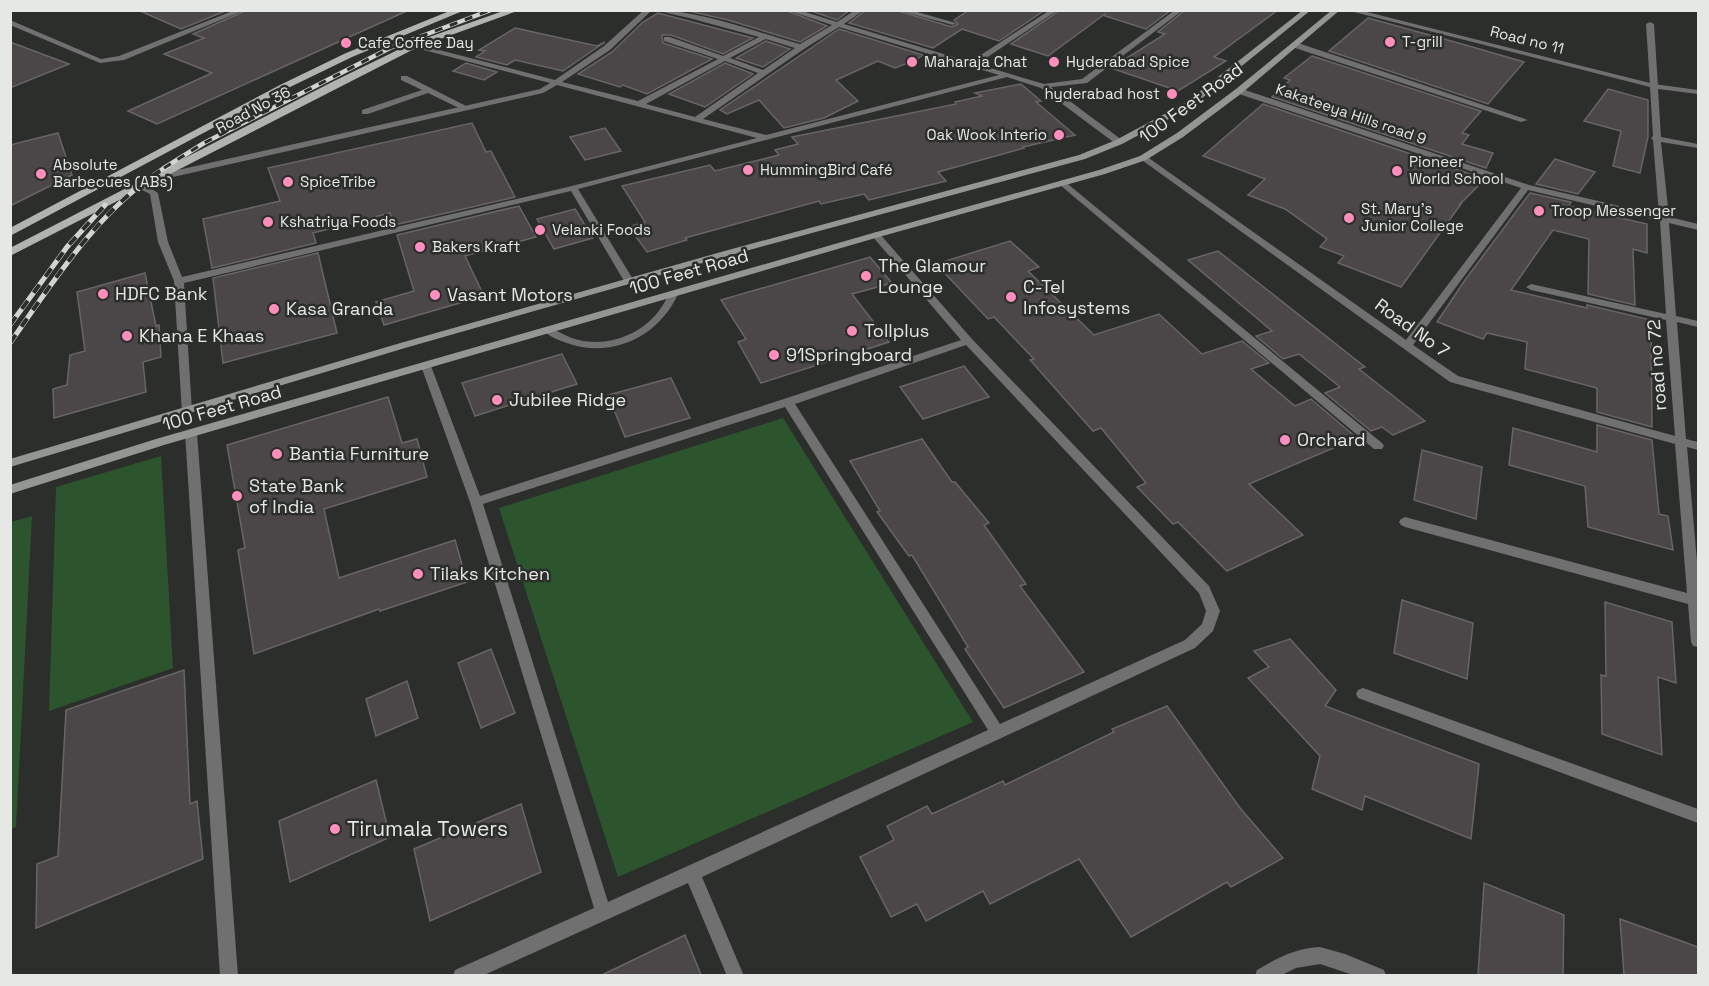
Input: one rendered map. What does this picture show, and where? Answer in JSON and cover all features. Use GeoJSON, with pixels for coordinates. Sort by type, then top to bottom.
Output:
{"type":"FeatureCollection","features":[{"type":"Feature","properties":{"kind":"main road","name":"Road No 36"},"geometry":{"type":"LineString","coordinates":[[10,233],[311,73],[350,54],[461,10]]}},
{"type":"Feature","properties":{"kind":"main road","name":"Road No 36"},"geometry":{"type":"LineString","coordinates":[[10,253],[335,84],[415,45],[516,10]]}},
{"type":"Feature","properties":{"kind":"main road","name":"100 Feet Road"},"geometry":{"type":"LineString","coordinates":[[10,463],[401,346],[1082,157],[1119,142],[1188,105],[1308,10]]}},
{"type":"Feature","properties":{"kind":"main road","name":"100 Feet Road"},"geometry":{"type":"LineString","coordinates":[[10,490],[191,433],[1063,183],[1143,158],[1180,135],[1239,91],[1336,10]]}},
{"type":"Feature","properties":{"kind":"main road"},"geometry":{"type":"LineString","coordinates":[[311,73],[335,84]]}},
{"type":"Feature","properties":{"kind":"main road"},"geometry":{"type":"LineString","coordinates":[[913,204],[929,220]]}},
{"type":"Feature","properties":{"kind":"street"},"geometry":{"type":"LineString","coordinates":[[10,22],[105,61],[121,58],[242,10]]}},
{"type":"Feature","properties":{"kind":"street"},"geometry":{"type":"LineString","coordinates":[[160,177],[528,96],[558,83],[607,48],[649,10]]}},
{"type":"Feature","properties":{"kind":"street"},"geometry":{"type":"LineString","coordinates":[[657,10],[690,16],[801,47]]}},
{"type":"Feature","properties":{"kind":"street"},"geometry":{"type":"LineString","coordinates":[[690,16],[702,10]]}},
{"type":"Feature","properties":{"kind":"street"},"geometry":{"type":"LineString","coordinates":[[790,10],[1044,86],[1119,142]]}},
{"type":"Feature","properties":{"kind":"street"},"geometry":{"type":"LineString","coordinates":[[697,119],[801,47],[861,10]]}},
{"type":"Feature","properties":{"kind":"street"},"geometry":{"type":"LineString","coordinates":[[900,10],[953,23]]}},
{"type":"Feature","properties":{"kind":"street"},"geometry":{"type":"LineString","coordinates":[[970,65],[1055,10]]}},
{"type":"Feature","properties":{"kind":"street"},"geometry":{"type":"LineString","coordinates":[[1044,86],[1084,81],[1180,10]]}},
{"type":"Feature","properties":{"kind":"street","name":"Road no 11"},"geometry":{"type":"LineString","coordinates":[[1349,10],[1654,86],[1698,92]]}},
{"type":"Feature","properties":{"kind":"street","name":"road no 72"},"geometry":{"type":"LineString","coordinates":[[1650,24],[1656,138],[1679,441],[1696,600],[1698,642]]}},
{"type":"Feature","properties":{"kind":"street"},"geometry":{"type":"LineString","coordinates":[[639,104],[765,37]]}},
{"type":"Feature","properties":{"kind":"street"},"geometry":{"type":"LineString","coordinates":[[667,39],[765,73]]}},
{"type":"Feature","properties":{"kind":"street"},"geometry":{"type":"LineString","coordinates":[[415,45],[770,138]]}},
{"type":"Feature","properties":{"kind":"street"},"geometry":{"type":"LineString","coordinates":[[1295,45],[1524,120]]}},
{"type":"Feature","properties":{"kind":"street"},"geometry":{"type":"LineString","coordinates":[[178,281],[573,188],[1008,75]]}},
{"type":"Feature","properties":{"kind":"street"},"geometry":{"type":"LineString","coordinates":[[404,78],[466,108]]}},
{"type":"Feature","properties":{"kind":"street"},"geometry":{"type":"LineString","coordinates":[[365,112],[428,90]]}},
{"type":"Feature","properties":{"kind":"street","name":"Kakateeya Hills road 9"},"geometry":{"type":"LineString","coordinates":[[1239,91],[1526,187],[1698,227]]}},
{"type":"Feature","properties":{"kind":"street"},"geometry":{"type":"LineString","coordinates":[[1656,138],[1698,146]]}},
{"type":"Feature","properties":{"kind":"street","name":"Road No 7"},"geometry":{"type":"LineString","coordinates":[[1143,158],[1442,371],[1468,384],[1698,446]]}},
{"type":"Feature","properties":{"kind":"street"},"geometry":{"type":"LineString","coordinates":[[1063,183],[1378,446]]}},
{"type":"Feature","properties":{"kind":"street"},"geometry":{"type":"LineString","coordinates":[[141,186],[154,193],[163,242],[178,281],[186,411]]}},
{"type":"Feature","properties":{"kind":"street"},"geometry":{"type":"LineString","coordinates":[[1408,345],[1526,187]]}},
{"type":"Feature","properties":{"kind":"street"},"geometry":{"type":"LineString","coordinates":[[573,188],[629,281]]}},
{"type":"Feature","properties":{"kind":"street"},"geometry":{"type":"LineString","coordinates":[[461,975],[692,873],[1190,644],[1208,627],[1213,611],[1204,590],[968,341],[876,235]]}},
{"type":"Feature","properties":{"kind":"street"},"geometry":{"type":"LineString","coordinates":[[1530,287],[1698,324]]}},
{"type":"Feature","properties":{"kind":"street"},"geometry":{"type":"LineString","coordinates":[[549,330],[564,339],[592,345],[628,339],[655,325],[668,310],[673,294]]}},
{"type":"Feature","properties":{"kind":"street"},"geometry":{"type":"LineString","coordinates":[[476,502],[788,402],[968,341]]}},
{"type":"Feature","properties":{"kind":"street"},"geometry":{"type":"LineString","coordinates":[[426,366],[476,502],[603,911]]}},
{"type":"Feature","properties":{"kind":"street"},"geometry":{"type":"LineString","coordinates":[[788,402],[998,733]]}},
{"type":"Feature","properties":{"kind":"street"},"geometry":{"type":"LineString","coordinates":[[191,433],[229,975]]}},
{"type":"Feature","properties":{"kind":"street"},"geometry":{"type":"LineString","coordinates":[[1404,522],[1696,600]]}},
{"type":"Feature","properties":{"kind":"street"},"geometry":{"type":"LineString","coordinates":[[1363,694],[1698,816]]}},
{"type":"Feature","properties":{"kind":"street"},"geometry":{"type":"LineString","coordinates":[[692,873],[735,975]]}},
{"type":"Feature","properties":{"kind":"street"},"geometry":{"type":"LineString","coordinates":[[1263,975],[1287,961],[1309,954],[1336,958],[1378,975]]}},
{"type":"Feature","properties":{"kind":"green space"},"geometry":{"type":"Polygon","coordinates":[[[783,418],[973,722],[618,877],[499,508],[783,418]]]}},
{"type":"Feature","properties":{"kind":"green space"},"geometry":{"type":"Polygon","coordinates":[[[161,456],[173,668],[49,711],[56,487],[161,456]]]}},
{"type":"Feature","properties":{"kind":"green space"},"geometry":{"type":"Polygon","coordinates":[[[32,516],[16,827],[11,829],[11,522],[32,516]]]}},
{"type":"Feature","properties":{"kind":"building"},"geometry":{"type":"Polygon","coordinates":[[[138,10],[228,10],[181,29],[138,10]]]}},
{"type":"Feature","properties":{"kind":"building"},"geometry":{"type":"Polygon","coordinates":[[[247,10],[409,10],[157,124],[128,111],[212,73],[164,54],[204,38],[193,34],[247,10]]]}},
{"type":"Feature","properties":{"kind":"building"},"geometry":{"type":"Polygon","coordinates":[[[684,10],[785,10],[827,26],[800,42],[728,20],[684,10]]]}},
{"type":"Feature","properties":{"kind":"building"},"geometry":{"type":"Polygon","coordinates":[[[808,10],[850,10],[837,20],[808,10]]]}},
{"type":"Feature","properties":{"kind":"building"},"geometry":{"type":"Polygon","coordinates":[[[866,10],[895,10],[952,27],[958,24],[954,20],[969,10],[1045,10],[999,41],[962,29],[933,48],[849,23],[866,10]]]}},
{"type":"Feature","properties":{"kind":"building"},"geometry":{"type":"Polygon","coordinates":[[[1060,10],[1171,10],[1146,29],[1105,16],[1105,14],[1048,56],[1011,44],[1060,10]]]}},
{"type":"Feature","properties":{"kind":"building"},"geometry":{"type":"Polygon","coordinates":[[[1185,10],[1278,10],[1214,57],[1226,61],[1178,91],[1111,68],[1165,34],[1158,32],[1185,10]]]}},
{"type":"Feature","properties":{"kind":"building"},"geometry":{"type":"Polygon","coordinates":[[[658,13],[753,38],[723,54],[671,35],[662,35],[663,43],[712,59],[647,94],[623,85],[620,87],[578,74],[612,52],[643,22],[658,13]]]}},
{"type":"Feature","properties":{"kind":"building"},"geometry":{"type":"Polygon","coordinates":[[[1368,18],[1524,62],[1488,104],[1329,51],[1368,18]]]}},
{"type":"Feature","properties":{"kind":"building"},"geometry":{"type":"Polygon","coordinates":[[[515,28],[597,46],[605,42],[563,71],[515,60],[507,65],[476,57],[485,51],[479,50],[515,28]]]}},
{"type":"Feature","properties":{"kind":"building"},"geometry":{"type":"Polygon","coordinates":[[[839,29],[923,55],[908,65],[895,68],[878,61],[836,80],[858,101],[824,118],[784,128],[759,100],[727,114],[720,110],[839,29]]]}},
{"type":"Feature","properties":{"kind":"building"},"geometry":{"type":"Polygon","coordinates":[[[766,41],[790,49],[763,67],[736,58],[766,41]]]}},
{"type":"Feature","properties":{"kind":"building"},"geometry":{"type":"Polygon","coordinates":[[[10,42],[69,64],[10,88],[10,42]]]}},
{"type":"Feature","properties":{"kind":"building"},"geometry":{"type":"Polygon","coordinates":[[[1312,56],[1481,111],[1462,133],[1469,135],[1462,144],[1493,153],[1486,168],[1272,97],[1290,80],[1284,78],[1312,56]]]}},
{"type":"Feature","properties":{"kind":"building"},"geometry":{"type":"Polygon","coordinates":[[[466,63],[497,72],[484,80],[453,71],[466,63]]]}},
{"type":"Feature","properties":{"kind":"building"},"geometry":{"type":"Polygon","coordinates":[[[725,63],[753,74],[705,107],[669,94],[725,63]]]}},
{"type":"Feature","properties":{"kind":"building"},"geometry":{"type":"Polygon","coordinates":[[[1021,84],[1041,101],[1036,102],[1075,135],[1023,147],[938,172],[946,181],[869,200],[864,194],[821,204],[819,201],[685,238],[687,240],[647,252],[629,227],[645,222],[622,186],[710,165],[715,171],[779,155],[775,150],[798,144],[792,137],[956,104],[955,102],[982,96],[975,93],[1021,84]]]}},
{"type":"Feature","properties":{"kind":"building"},"geometry":{"type":"Polygon","coordinates":[[[1608,89],[1648,100],[1648,137],[1640,173],[1613,166],[1621,131],[1584,121],[1608,89]]]}},
{"type":"Feature","properties":{"kind":"building"},"geometry":{"type":"Polygon","coordinates":[[[1263,104],[1482,178],[1480,184],[1460,204],[1401,287],[1338,263],[1344,256],[1320,247],[1327,239],[1285,209],[1248,195],[1265,179],[1203,156],[1263,104]]]}},
{"type":"Feature","properties":{"kind":"building"},"geometry":{"type":"Polygon","coordinates":[[[472,123],[486,152],[491,151],[515,197],[394,225],[390,213],[313,233],[316,243],[212,268],[203,219],[280,201],[268,168],[472,123]]]}},
{"type":"Feature","properties":{"kind":"building"},"geometry":{"type":"Polygon","coordinates":[[[605,128],[621,151],[585,160],[570,137],[605,128]]]}},
{"type":"Feature","properties":{"kind":"building"},"geometry":{"type":"Polygon","coordinates":[[[58,133],[72,175],[10,206],[10,145],[58,133]]]}},
{"type":"Feature","properties":{"kind":"building"},"geometry":{"type":"Polygon","coordinates":[[[1555,159],[1595,172],[1578,194],[1536,184],[1555,159]]]}},
{"type":"Feature","properties":{"kind":"building"},"geometry":{"type":"Polygon","coordinates":[[[1530,193],[1571,202],[1569,206],[1647,224],[1647,253],[1633,249],[1635,305],[1588,294],[1589,239],[1553,230],[1511,290],[1651,320],[1652,427],[1597,412],[1597,388],[1525,369],[1527,342],[1487,333],[1483,339],[1437,322],[1465,280],[1530,193]]]}},
{"type":"Feature","properties":{"kind":"building"},"geometry":{"type":"Polygon","coordinates":[[[519,206],[536,237],[465,256],[484,296],[384,325],[376,302],[414,291],[397,235],[519,206]]]}},
{"type":"Feature","properties":{"kind":"building"},"geometry":{"type":"Polygon","coordinates":[[[575,209],[593,238],[554,249],[537,219],[575,209]]]}},
{"type":"Feature","properties":{"kind":"building"},"geometry":{"type":"Polygon","coordinates":[[[1010,241],[1039,267],[1028,271],[1094,335],[1159,314],[1202,354],[1242,341],[1269,363],[1251,369],[1295,406],[1311,399],[1357,438],[1249,484],[1303,535],[1227,571],[1178,522],[1173,524],[1137,487],[1146,483],[1101,428],[1093,431],[1030,360],[1034,359],[994,317],[988,319],[936,264],[1010,241]]]}},
{"type":"Feature","properties":{"kind":"building"},"geometry":{"type":"Polygon","coordinates":[[[1218,251],[1365,367],[1359,369],[1425,421],[1393,435],[1382,427],[1371,431],[1325,393],[1340,387],[1299,354],[1283,359],[1256,336],[1272,331],[1188,260],[1218,251]]]}},
{"type":"Feature","properties":{"kind":"building","name":"Kasa Granda"},"geometry":{"type":"Polygon","coordinates":[[[318,253],[337,333],[223,363],[213,278],[318,253]]]}},
{"type":"Feature","properties":{"kind":"building"},"geometry":{"type":"Polygon","coordinates":[[[870,257],[892,283],[852,294],[889,342],[761,383],[738,342],[746,339],[721,300],[870,257]]]}},
{"type":"Feature","properties":{"kind":"building"},"geometry":{"type":"Polygon","coordinates":[[[145,273],[156,326],[159,325],[161,357],[143,362],[146,392],[54,418],[53,389],[67,385],[70,355],[85,351],[77,292],[145,273]]]}},
{"type":"Feature","properties":{"kind":"building","name":"Jubilee Ridge"},"geometry":{"type":"Polygon","coordinates":[[[562,354],[577,384],[475,416],[462,383],[562,354]]]}},
{"type":"Feature","properties":{"kind":"building"},"geometry":{"type":"Polygon","coordinates":[[[964,366],[989,397],[923,419],[900,387],[964,366]]]}},
{"type":"Feature","properties":{"kind":"building"},"geometry":{"type":"Polygon","coordinates":[[[671,378],[690,418],[625,437],[608,395],[671,378]]]}},
{"type":"Feature","properties":{"kind":"building"},"geometry":{"type":"Polygon","coordinates":[[[388,397],[402,443],[417,439],[427,477],[324,509],[339,578],[455,540],[467,582],[380,611],[379,609],[254,654],[238,550],[245,548],[227,445],[388,397]]]}},
{"type":"Feature","properties":{"kind":"building"},"geometry":{"type":"Polygon","coordinates":[[[1597,425],[1652,440],[1659,514],[1668,516],[1673,550],[1588,527],[1585,486],[1509,465],[1513,428],[1597,452],[1597,425]]]}},
{"type":"Feature","properties":{"kind":"building"},"geometry":{"type":"Polygon","coordinates":[[[922,439],[952,482],[955,482],[989,523],[984,525],[1026,584],[1020,586],[1084,672],[1004,708],[965,649],[968,647],[912,555],[909,556],[877,512],[880,511],[850,461],[922,439]]]}},
{"type":"Feature","properties":{"kind":"building"},"geometry":{"type":"Polygon","coordinates":[[[1422,450],[1482,467],[1476,519],[1414,500],[1422,450]]]}},
{"type":"Feature","properties":{"kind":"building"},"geometry":{"type":"Polygon","coordinates":[[[1402,600],[1473,623],[1467,679],[1394,653],[1402,600]]]}},
{"type":"Feature","properties":{"kind":"building"},"geometry":{"type":"Polygon","coordinates":[[[1605,602],[1672,622],[1676,683],[1658,677],[1662,755],[1602,734],[1601,675],[1606,676],[1605,602]]]}},
{"type":"Feature","properties":{"kind":"building"},"geometry":{"type":"Polygon","coordinates":[[[1290,639],[1336,690],[1325,706],[1479,764],[1471,839],[1365,796],[1362,810],[1312,789],[1320,756],[1248,678],[1269,667],[1254,651],[1290,639]]]}},
{"type":"Feature","properties":{"kind":"building"},"geometry":{"type":"Polygon","coordinates":[[[491,649],[515,713],[481,728],[458,663],[491,649]]]}},
{"type":"Feature","properties":{"kind":"building"},"geometry":{"type":"Polygon","coordinates":[[[184,670],[190,804],[197,801],[203,859],[36,928],[37,864],[58,856],[66,710],[184,670]]]}},
{"type":"Feature","properties":{"kind":"building"},"geometry":{"type":"Polygon","coordinates":[[[407,681],[418,718],[376,736],[366,699],[407,681]]]}},
{"type":"Feature","properties":{"kind":"building"},"geometry":{"type":"Polygon","coordinates":[[[1167,706],[1240,808],[1283,858],[1231,887],[1227,882],[1131,937],[1079,859],[990,904],[983,891],[926,921],[917,904],[891,917],[860,857],[894,840],[887,826],[927,806],[932,814],[1003,781],[1005,785],[1114,732],[1112,729],[1167,706]]]}},
{"type":"Feature","properties":{"kind":"building","name":"Tirumala Towers"},"geometry":{"type":"Polygon","coordinates":[[[376,780],[390,837],[290,882],[279,821],[376,780]]]}},
{"type":"Feature","properties":{"kind":"building"},"geometry":{"type":"Polygon","coordinates":[[[521,804],[541,872],[430,921],[414,849],[521,804]]]}},
{"type":"Feature","properties":{"kind":"building"},"geometry":{"type":"Polygon","coordinates":[[[1484,883],[1564,915],[1563,975],[1478,975],[1484,883]]]}},
{"type":"Feature","properties":{"kind":"building"},"geometry":{"type":"Polygon","coordinates":[[[1620,919],[1698,947],[1698,975],[1624,975],[1620,919]]]}},
{"type":"Feature","properties":{"kind":"building"},"geometry":{"type":"Polygon","coordinates":[[[685,935],[701,975],[602,975],[685,935]]]}},
{"type":"Feature","properties":{"kind":"railway"},"geometry":{"type":"LineString","coordinates":[[164,168],[204,143],[390,48],[491,10]]}},
{"type":"Feature","properties":{"kind":"railway"},"geometry":{"type":"LineString","coordinates":[[10,343],[61,270],[99,224],[142,184],[166,167]]}},
{"type":"Feature","properties":{"kind":"railway"},"geometry":{"type":"LineString","coordinates":[[10,325],[67,247],[105,205]]}},
{"type":"Feature","properties":{"kind":"place","name":"T-grill"},"geometry":{"type":"Point","coordinates":[1390,42]}},
{"type":"Feature","properties":{"kind":"place","name":"Cafe Coffee Day"},"geometry":{"type":"Point","coordinates":[346,43]}},
{"type":"Feature","properties":{"kind":"place","name":"Maharaja Chat"},"geometry":{"type":"Point","coordinates":[912,62]}},
{"type":"Feature","properties":{"kind":"place","name":"Hyderabad Spice"},"geometry":{"type":"Point","coordinates":[1054,62]}},
{"type":"Feature","properties":{"kind":"place","name":"hyderabad host"},"geometry":{"type":"Point","coordinates":[1172,94]}},
{"type":"Feature","properties":{"kind":"place","name":"Oak Wook Interio"},"geometry":{"type":"Point","coordinates":[1059,135]}},
{"type":"Feature","properties":{"kind":"place","name":"HummingBird Café"},"geometry":{"type":"Point","coordinates":[748,170]}},
{"type":"Feature","properties":{"kind":"place","name":"Pioneer World School"},"geometry":{"type":"Point","coordinates":[1397,171]}},
{"type":"Feature","properties":{"kind":"place","name":"Absolute Barbecues (ABs)"},"geometry":{"type":"Point","coordinates":[41,174]}},
{"type":"Feature","properties":{"kind":"place","name":"SpiceTribe"},"geometry":{"type":"Point","coordinates":[288,182]}},
{"type":"Feature","properties":{"kind":"place","name":"Troop Messenger"},"geometry":{"type":"Point","coordinates":[1539,211]}},
{"type":"Feature","properties":{"kind":"place","name":"St. Mary's Junior College"},"geometry":{"type":"Point","coordinates":[1349,218]}},
{"type":"Feature","properties":{"kind":"place","name":"Kshatriya Foods"},"geometry":{"type":"Point","coordinates":[268,222]}},
{"type":"Feature","properties":{"kind":"place","name":"Velanki Foods"},"geometry":{"type":"Point","coordinates":[540,230]}},
{"type":"Feature","properties":{"kind":"place","name":"Bakers Kraft"},"geometry":{"type":"Point","coordinates":[420,247]}},
{"type":"Feature","properties":{"kind":"place","name":"The Glamour Lounge"},"geometry":{"type":"Point","coordinates":[866,276]}},
{"type":"Feature","properties":{"kind":"place","name":"HDFC Bank"},"geometry":{"type":"Point","coordinates":[103,294]}},
{"type":"Feature","properties":{"kind":"place","name":"Vasant Motors"},"geometry":{"type":"Point","coordinates":[435,295]}},
{"type":"Feature","properties":{"kind":"place","name":"C-Tel Infosystems"},"geometry":{"type":"Point","coordinates":[1011,297]}},
{"type":"Feature","properties":{"kind":"place","name":"Kasa Granda"},"geometry":{"type":"Point","coordinates":[274,309]}},
{"type":"Feature","properties":{"kind":"place","name":"Tollplus"},"geometry":{"type":"Point","coordinates":[852,331]}},
{"type":"Feature","properties":{"kind":"place","name":"Khana E Khaas"},"geometry":{"type":"Point","coordinates":[127,336]}},
{"type":"Feature","properties":{"kind":"place","name":"91Springboard"},"geometry":{"type":"Point","coordinates":[774,355]}},
{"type":"Feature","properties":{"kind":"place","name":"Jubilee Ridge"},"geometry":{"type":"Point","coordinates":[497,400]}},
{"type":"Feature","properties":{"kind":"place","name":"Orchard"},"geometry":{"type":"Point","coordinates":[1285,440]}},
{"type":"Feature","properties":{"kind":"place","name":"Bantia Furniture"},"geometry":{"type":"Point","coordinates":[277,454]}},
{"type":"Feature","properties":{"kind":"place","name":"State Bank of India"},"geometry":{"type":"Point","coordinates":[237,496]}},
{"type":"Feature","properties":{"kind":"place","name":"Tilaks Kitchen"},"geometry":{"type":"Point","coordinates":[418,574]}},
{"type":"Feature","properties":{"kind":"place","name":"Tirumala Towers"},"geometry":{"type":"Point","coordinates":[335,829]}}]}
